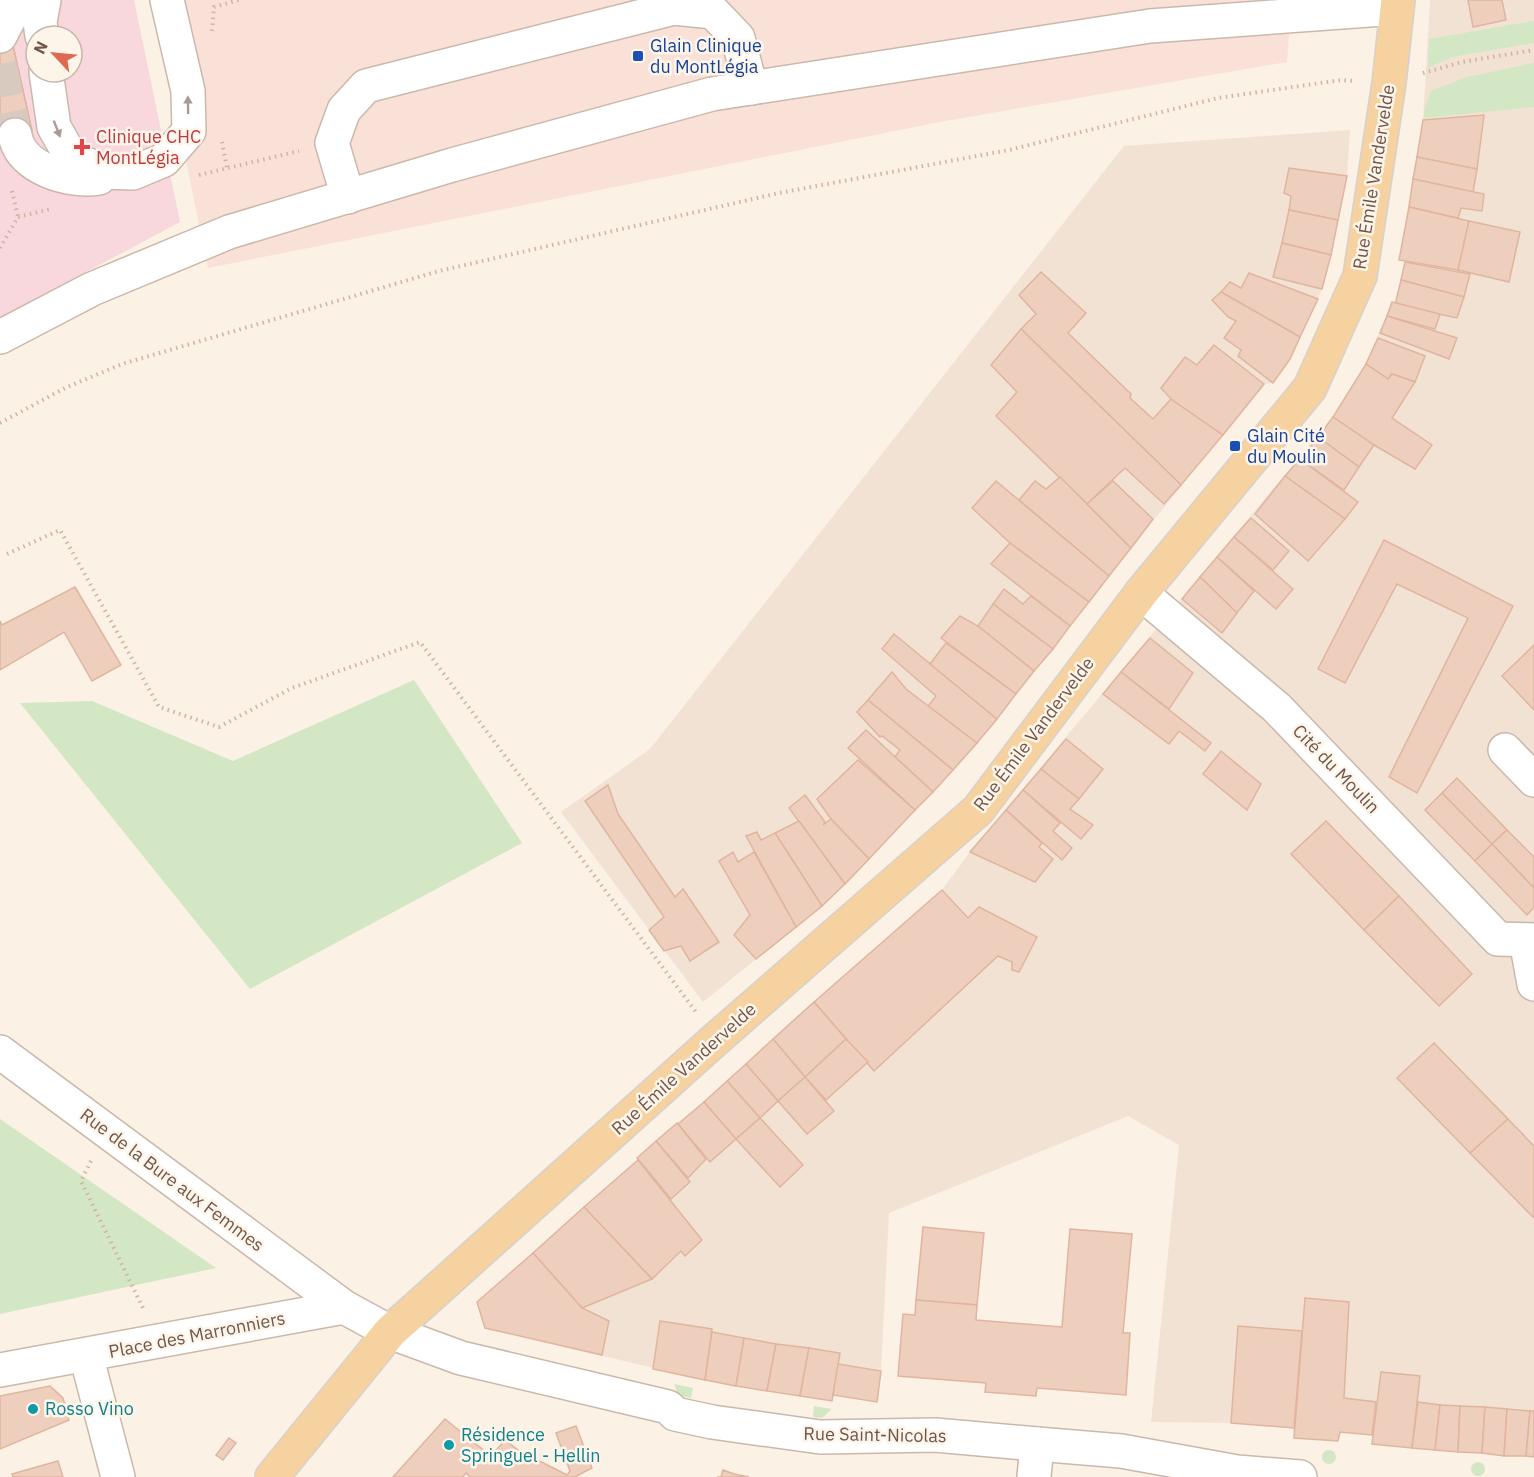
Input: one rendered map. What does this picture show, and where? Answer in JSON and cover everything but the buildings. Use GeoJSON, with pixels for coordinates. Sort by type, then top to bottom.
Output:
{"type":"FeatureCollection","features":[{"type":"Feature","properties":{"kind":"main road","name":"Rue Émile Vandervelde"},"geometry":{"type":"LineString","coordinates":[[272,1477],[390,1332],[716,1039],[978,810],[1141,592],[1310,388],[1360,276],[1389,83],[1398,4]]}},
{"type":"Feature","properties":{"kind":"street"},"geometry":{"type":"LineString","coordinates":[[0,36],[19,0]]}},
{"type":"Feature","properties":{"kind":"street"},"geometry":{"type":"LineString","coordinates":[[40,24],[44,0]]}},
{"type":"Feature","properties":{"kind":"street"},"geometry":{"type":"LineString","coordinates":[[48,84],[54,127],[71,157],[103,172],[134,172],[164,160],[189,131],[188,92],[167,0]]}},
{"type":"Feature","properties":{"kind":"street"},"geometry":{"type":"LineString","coordinates":[[0,337],[92,289],[230,232],[452,165],[712,94],[1150,26],[1398,4]]}},
{"type":"Feature","properties":{"kind":"street"},"geometry":{"type":"LineString","coordinates":[[348,196],[332,143],[344,110],[366,86],[674,8],[713,12],[738,38],[751,88]]}},
{"type":"Feature","properties":{"kind":"street"},"geometry":{"type":"LineString","coordinates":[[15,135],[33,163],[63,178],[84,181],[118,172]]}},
{"type":"Feature","properties":{"kind":"street","name":"Cité du Moulin"},"geometry":{"type":"LineString","coordinates":[[1141,592],[1277,708],[1498,939],[1530,940],[1534,984]]}},
{"type":"Feature","properties":{"kind":"street"},"geometry":{"type":"LineString","coordinates":[[1505,750],[1534,780]]}},
{"type":"Feature","properties":{"kind":"street","name":"Rue de la Bure aux Femmes"},"geometry":{"type":"LineString","coordinates":[[0,1052],[344,1307]]}},
{"type":"Feature","properties":{"kind":"street"},"geometry":{"type":"LineString","coordinates":[[344,1307],[390,1332]]}},
{"type":"Feature","properties":{"kind":"street","name":"Place des Marronniers"},"geometry":{"type":"LineString","coordinates":[[118,1477],[86,1355],[344,1307]]}},
{"type":"Feature","properties":{"kind":"street","name":"Rue Saint-Nicolas"},"geometry":{"type":"LineString","coordinates":[[390,1332],[461,1358],[668,1407],[675,1414],[725,1424],[820,1437],[936,1436],[1121,1451],[1237,1472],[1300,1477]]}},
{"type":"Feature","properties":{"kind":"street"},"geometry":{"type":"LineString","coordinates":[[0,1370],[86,1355]]}},
{"type":"Feature","properties":{"kind":"street"},"geometry":{"type":"LineString","coordinates":[[1034,1477],[1037,1444]]}},
{"type":"Feature","properties":{"kind":"path"},"geometry":{"type":"LineString","coordinates":[[0,423],[66,388],[122,364],[439,270],[745,201],[1009,150],[1218,98],[1341,80],[1389,83],[1462,62],[1534,50]]}},
{"type":"Feature","properties":{"kind":"path"},"geometry":{"type":"LineString","coordinates":[[7,554],[60,530],[159,707],[219,727],[292,688],[420,642],[716,1039]]}},
{"type":"Feature","properties":{"kind":"path"},"geometry":{"type":"LineString","coordinates":[[95,1152],[81,1181],[159,1342]]}},
{"type":"Feature","properties":{"kind":"shaded area","name":"Clinique CHC MontLégia"},"geometry":{"type":"Polygon","coordinates":[[[0,0],[134,0],[180,222],[0,318],[0,0]]]}},
{"type":"Feature","properties":{"kind":"shaded area"},"geometry":{"type":"Polygon","coordinates":[[[153,0],[1292,0],[1287,62],[945,121],[208,268],[153,0]]]}},
{"type":"Feature","properties":{"kind":"shaded area"},"geometry":{"type":"Polygon","coordinates":[[[1430,0],[1534,0],[1534,1457],[1373,1444],[1372,1435],[1340,1432],[1338,1441],[1294,1438],[1293,1428],[1231,1423],[1151,1422],[1179,1145],[1128,1116],[889,1213],[881,1371],[877,1402],[834,1395],[832,1401],[705,1380],[485,1328],[477,1302],[942,890],[970,852],[1333,417],[1366,364],[1392,302],[1395,304],[1405,262],[1399,260],[1423,120],[1430,0]]]}},
{"type":"Feature","properties":{"kind":"shaded area"},"geometry":{"type":"Polygon","coordinates":[[[1350,130],[1347,176],[1322,289],[1290,359],[1273,383],[1263,384],[953,770],[822,906],[703,1002],[561,812],[650,749],[1124,146],[1350,130]]]}},
{"type":"Feature","properties":{"kind":"green space"},"geometry":{"type":"Polygon","coordinates":[[[1534,21],[1534,43],[1452,57],[1428,68],[1429,39],[1534,21]]]}},
{"type":"Feature","properties":{"kind":"green space"},"geometry":{"type":"Polygon","coordinates":[[[1534,63],[1534,107],[1424,118],[1431,91],[1467,77],[1534,63]]]}},
{"type":"Feature","properties":{"kind":"green space"},"geometry":{"type":"Polygon","coordinates":[[[414,680],[522,843],[250,989],[20,703],[92,701],[233,761],[414,680]]]}},
{"type":"Feature","properties":{"kind":"green space"},"geometry":{"type":"Polygon","coordinates":[[[0,1119],[216,1268],[0,1314],[0,1119]]]}},
{"type":"Feature","properties":{"kind":"green space"},"geometry":{"type":"Polygon","coordinates":[[[674,1384],[693,1388],[691,1398],[679,1396],[674,1384]]]}},
{"type":"Feature","properties":{"kind":"green space"},"geometry":{"type":"Polygon","coordinates":[[[814,1406],[832,1409],[822,1418],[813,1417],[814,1406]]]}},
{"type":"Feature","properties":{"kind":"green space"},"geometry":{"type":"Polygon","coordinates":[[[1329,1450],[1334,1452],[1336,1457],[1334,1462],[1329,1464],[1324,1462],[1322,1457],[1324,1452],[1329,1450]]]}},
{"type":"Feature","properties":{"kind":"green space"},"geometry":{"type":"Polygon","coordinates":[[[1478,1462],[1483,1464],[1485,1469],[1483,1474],[1478,1476],[1473,1474],[1471,1469],[1473,1464],[1478,1462]]]}},
{"type":"Feature","properties":{"kind":"tunnel"},"geometry":{"type":"LineString","coordinates":[[0,64],[15,135]]}},
{"type":"Feature","properties":{"kind":"place","name":"Glain Clinique du MontLégia"},"geometry":{"type":"Point","coordinates":[638,56]}},
{"type":"Feature","properties":{"kind":"place","name":"Clinique CHC MontLégia"},"geometry":{"type":"Point","coordinates":[82,147]}},
{"type":"Feature","properties":{"kind":"place","name":"Glain Cité du Moulin"},"geometry":{"type":"Point","coordinates":[1235,446]}},
{"type":"Feature","properties":{"kind":"place","name":"Rosso Vino"},"geometry":{"type":"Point","coordinates":[33,1409]}},
{"type":"Feature","properties":{"kind":"place","name":"Résidence Springuel - Hellin"},"geometry":{"type":"Point","coordinates":[449,1445]}}]}
